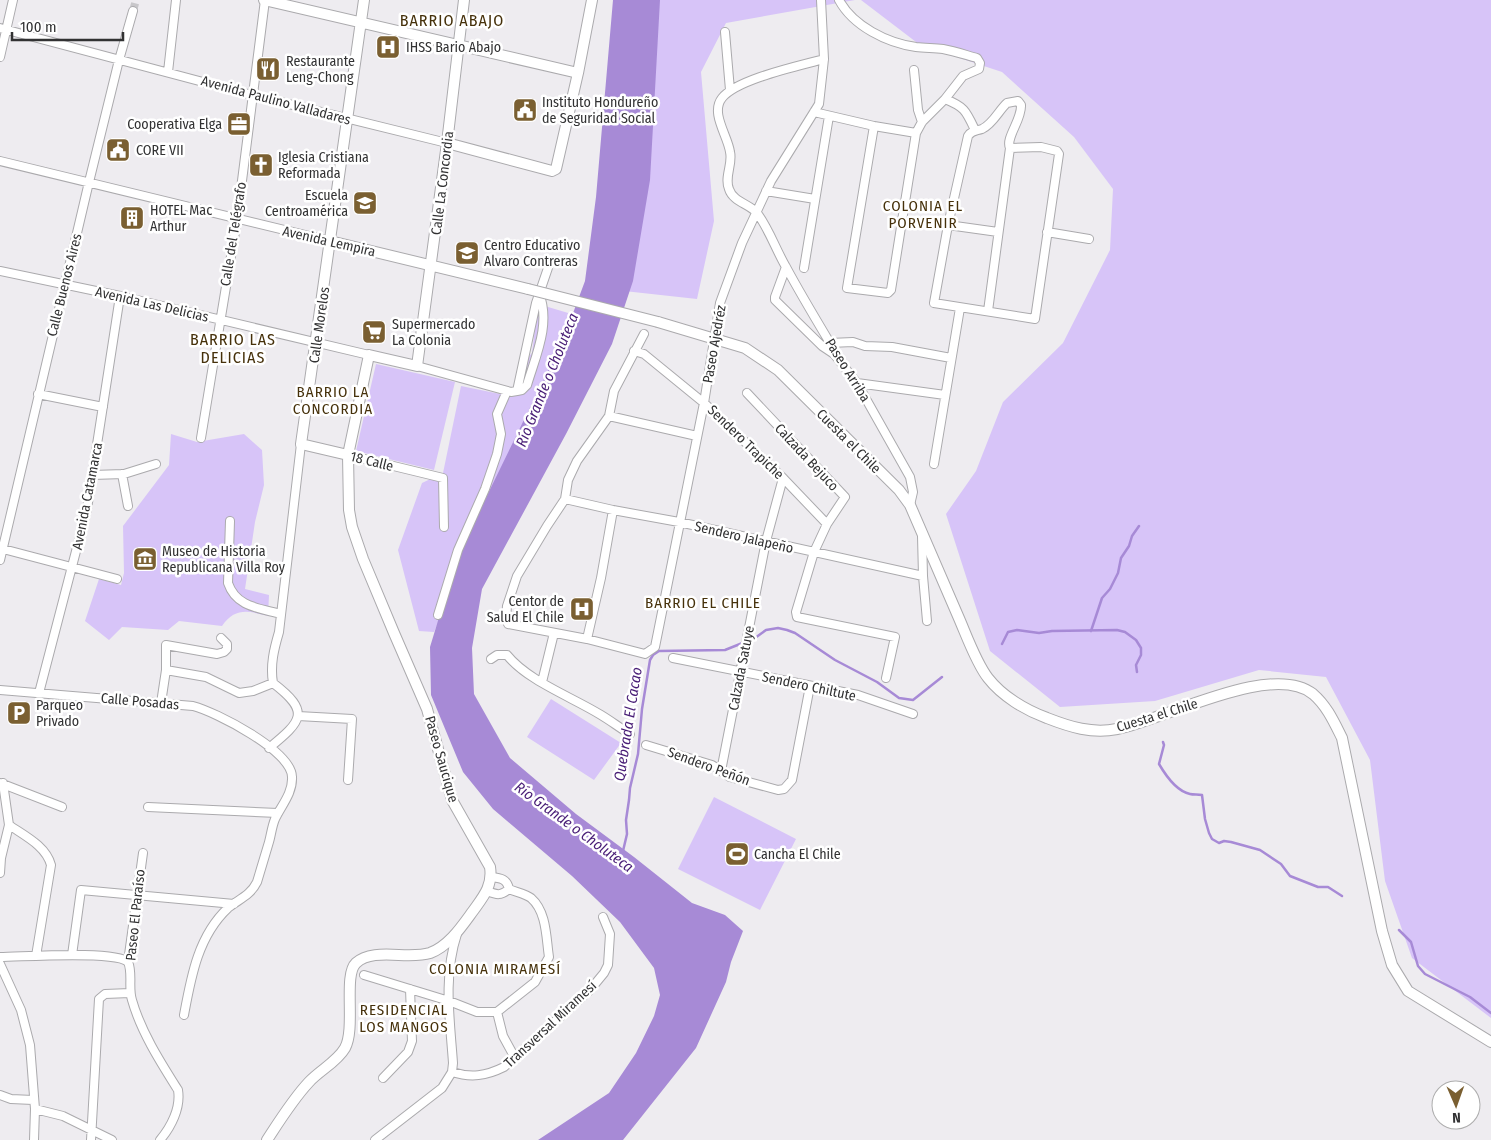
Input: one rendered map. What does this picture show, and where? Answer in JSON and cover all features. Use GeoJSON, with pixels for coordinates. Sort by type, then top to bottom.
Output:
{"type":"FeatureCollection","features":[{"type":"Feature","properties":{"kind":"main road"},"geometry":{"type":"LineString","coordinates":[[264,0],[578,73],[592,0]]}},
{"type":"Feature","properties":{"kind":"main road","name":"Calle Morelos"},"geometry":{"type":"LineString","coordinates":[[302,444],[364,0]]}},
{"type":"Feature","properties":{"kind":"main road","name":"Calle La Concordia"},"geometry":{"type":"LineString","coordinates":[[417,366],[448,143],[464,0]]}},
{"type":"Feature","properties":{"kind":"main road","name":"Avenida Paulino Valladares"},"geometry":{"type":"LineString","coordinates":[[448,143],[552,171],[556,169],[578,73]]}},
{"type":"Feature","properties":{"kind":"main road","name":"Avenida Lempira"},"geometry":{"type":"LineString","coordinates":[[330,241],[658,322]]}},
{"type":"Feature","properties":{"kind":"main road","name":"Cuesta el Chile"},"geometry":{"type":"LineString","coordinates":[[658,322],[745,348],[778,370],[899,490],[910,505],[965,632],[988,678],[1011,699],[1036,714],[1088,731],[1116,729],[1144,722],[1246,687],[1271,683],[1285,684],[1312,693],[1328,711],[1342,738],[1380,922],[1392,965],[1408,991],[1491,1042]]}},
{"type":"Feature","properties":{"kind":"main road","name":"Avenida Las Delicias"},"geometry":{"type":"LineString","coordinates":[[370,355],[417,366]]}},
{"type":"Feature","properties":{"kind":"main road","name":"Paseo Saucique"},"geometry":{"type":"LineString","coordinates":[[370,355],[348,454],[349,510],[358,543],[390,625],[427,709],[452,800],[490,867],[491,877]]}},
{"type":"Feature","properties":{"kind":"main road","name":"18 Calle"},"geometry":{"type":"LineString","coordinates":[[302,444],[348,454]]}},
{"type":"Feature","properties":{"kind":"main road"},"geometry":{"type":"LineString","coordinates":[[267,1140],[310,1081],[337,1058],[345,1048],[350,1022],[350,971],[355,964],[366,956],[430,952],[443,945],[458,931],[487,891],[491,877]]}},
{"type":"Feature","properties":{"kind":"street"},"geometry":{"type":"LineString","coordinates":[[0,56],[3,29],[13,0]]}},
{"type":"Feature","properties":{"kind":"street"},"geometry":{"type":"LineString","coordinates":[[168,72],[176,0]]}},
{"type":"Feature","properties":{"kind":"street","name":"Calle del Telégrafo"},"geometry":{"type":"LineString","coordinates":[[201,438],[237,220],[264,0]]}},
{"type":"Feature","properties":{"kind":"street","name":"Paseo Ajedréz"},"geometry":{"type":"LineString","coordinates":[[587,639],[645,654],[655,647],[704,403],[716,339],[720,303],[742,243],[771,181],[819,104],[824,59],[821,0]]}},
{"type":"Feature","properties":{"kind":"street"},"geometry":{"type":"LineString","coordinates":[[839,0],[851,18],[864,27],[894,42],[914,47],[944,49],[977,58],[980,63],[979,69],[963,76],[945,99],[922,122],[916,133],[891,290],[888,294],[847,288],[846,286],[874,126]]}},
{"type":"Feature","properties":{"kind":"street","name":"Calle Buenos Aires"},"geometry":{"type":"LineString","coordinates":[[0,560],[64,283],[119,60],[133,11]]}},
{"type":"Feature","properties":{"kind":"street","name":"Avenida Paulino Valladares"},"geometry":{"type":"LineString","coordinates":[[3,29],[252,95],[448,143]]}},
{"type":"Feature","properties":{"kind":"street"},"geometry":{"type":"LineString","coordinates":[[725,32],[730,90]]}},
{"type":"Feature","properties":{"kind":"street"},"geometry":{"type":"LineString","coordinates":[[757,212],[738,200],[729,190],[728,178],[731,154],[719,119],[718,107],[720,99],[730,90],[744,82],[824,59]]}},
{"type":"Feature","properties":{"kind":"street"},"geometry":{"type":"LineString","coordinates":[[914,70],[918,110],[922,122]]}},
{"type":"Feature","properties":{"kind":"street"},"geometry":{"type":"LineString","coordinates":[[945,99],[960,105],[968,115],[975,130]]}},
{"type":"Feature","properties":{"kind":"street"},"geometry":{"type":"LineString","coordinates":[[988,311],[1010,148],[1008,139],[1020,117],[1021,105],[1018,101],[1007,103],[991,122],[968,136],[948,225],[934,302],[960,308],[1035,319],[1059,154],[1057,151],[1041,148],[1010,148]]}},
{"type":"Feature","properties":{"kind":"street"},"geometry":{"type":"LineString","coordinates":[[814,112],[874,126],[916,133]]}},
{"type":"Feature","properties":{"kind":"street"},"geometry":{"type":"LineString","coordinates":[[804,268],[829,116]]}},
{"type":"Feature","properties":{"kind":"street","name":"Avenida Lempira"},"geometry":{"type":"LineString","coordinates":[[0,161],[237,220],[330,241]]}},
{"type":"Feature","properties":{"kind":"street"},"geometry":{"type":"LineString","coordinates":[[766,192],[815,199]]}},
{"type":"Feature","properties":{"kind":"street","name":"Paseo Arriba"},"geometry":{"type":"LineString","coordinates":[[757,212],[786,268],[830,343],[834,354],[857,382],[910,477],[913,492],[910,505]]}},
{"type":"Feature","properties":{"kind":"street"},"geometry":{"type":"LineString","coordinates":[[948,225],[998,232]]}},
{"type":"Feature","properties":{"kind":"street"},"geometry":{"type":"LineString","coordinates":[[1047,232],[1089,239]]}},
{"type":"Feature","properties":{"kind":"street"},"geometry":{"type":"LineString","coordinates":[[539,293],[544,310],[544,330],[527,385],[522,390],[517,391],[539,293],[549,265]]}},
{"type":"Feature","properties":{"kind":"street"},"geometry":{"type":"LineString","coordinates":[[786,268],[775,300],[822,346],[834,354]]}},
{"type":"Feature","properties":{"kind":"street","name":"Avenida Las Delicias"},"geometry":{"type":"LineString","coordinates":[[0,271],[64,283],[316,344],[370,355]]}},
{"type":"Feature","properties":{"kind":"street","name":"Avenida Catamarca"},"geometry":{"type":"LineString","coordinates":[[39,693],[87,509],[120,296]]}},
{"type":"Feature","properties":{"kind":"street"},"geometry":{"type":"LineString","coordinates":[[934,464],[960,308]]}},
{"type":"Feature","properties":{"kind":"street"},"geometry":{"type":"LineString","coordinates":[[613,510],[601,578],[587,639],[508,624],[506,619],[507,606],[517,576],[546,526],[565,499],[568,480],[577,461],[608,416],[614,391],[644,334]]}},
{"type":"Feature","properties":{"kind":"street"},"geometry":{"type":"LineString","coordinates":[[830,343],[853,342],[865,346],[892,347],[951,358]]}},
{"type":"Feature","properties":{"kind":"street","name":"Sendero Trapiche"},"geometry":{"type":"LineString","coordinates":[[634,351],[644,354],[704,403],[828,524]]}},
{"type":"Feature","properties":{"kind":"street","name":"Avenida Las Delicias"},"geometry":{"type":"LineString","coordinates":[[417,366],[507,391],[517,391]]}},
{"type":"Feature","properties":{"kind":"street"},"geometry":{"type":"LineString","coordinates":[[857,382],[945,395]]}},
{"type":"Feature","properties":{"kind":"street"},"geometry":{"type":"LineString","coordinates":[[438,615],[458,550],[497,454],[501,434],[498,414],[507,391]]}},
{"type":"Feature","properties":{"kind":"street","name":"Calzada Bejuco"},"geometry":{"type":"LineString","coordinates":[[747,393],[845,496],[814,552],[796,617],[895,638],[886,678]]}},
{"type":"Feature","properties":{"kind":"street"},"geometry":{"type":"LineString","coordinates":[[38,394],[103,407]]}},
{"type":"Feature","properties":{"kind":"street"},"geometry":{"type":"LineString","coordinates":[[608,416],[697,436]]}},
{"type":"Feature","properties":{"kind":"street","name":"Calle Morelos"},"geometry":{"type":"LineString","coordinates":[[273,683],[272,659],[281,614],[302,444]]}},
{"type":"Feature","properties":{"kind":"street","name":"18 Calle"},"geometry":{"type":"LineString","coordinates":[[348,454],[443,478],[444,527]]}},
{"type":"Feature","properties":{"kind":"street"},"geometry":{"type":"LineString","coordinates":[[92,475],[122,474],[156,464]]}},
{"type":"Feature","properties":{"kind":"street"},"geometry":{"type":"LineString","coordinates":[[122,474],[128,506]]}},
{"type":"Feature","properties":{"kind":"street","name":"Calzada Satuye"},"geometry":{"type":"LineString","coordinates":[[721,771],[766,541],[783,478]]}},
{"type":"Feature","properties":{"kind":"street","name":"Sendero Jalapeño"},"geometry":{"type":"LineString","coordinates":[[565,499],[923,576]]}},
{"type":"Feature","properties":{"kind":"street"},"geometry":{"type":"LineString","coordinates":[[230,521],[228,583],[231,593],[239,600],[281,614]]}},
{"type":"Feature","properties":{"kind":"street"},"geometry":{"type":"LineString","coordinates":[[922,534],[927,621]]}},
{"type":"Feature","properties":{"kind":"street"},"geometry":{"type":"LineString","coordinates":[[3,550],[117,578]]}},
{"type":"Feature","properties":{"kind":"street"},"geometry":{"type":"LineString","coordinates":[[542,682],[554,633]]}},
{"type":"Feature","properties":{"kind":"street"},"geometry":{"type":"LineString","coordinates":[[162,702],[166,670],[166,646],[217,654],[228,649],[227,644],[221,638]]}},
{"type":"Feature","properties":{"kind":"street"},"geometry":{"type":"LineString","coordinates":[[491,659],[497,655],[507,655],[518,667],[601,714],[630,734]]}},
{"type":"Feature","properties":{"kind":"street","name":"Sendero Chiltute"},"geometry":{"type":"LineString","coordinates":[[673,658],[858,695],[913,714]]}},
{"type":"Feature","properties":{"kind":"street"},"geometry":{"type":"LineString","coordinates":[[166,670],[206,678],[239,693],[253,691],[273,683],[290,696],[296,706],[298,716],[296,722],[286,734],[269,748]]}},
{"type":"Feature","properties":{"kind":"street","name":"Sendero Peñón"},"geometry":{"type":"LineString","coordinates":[[646,745],[712,765],[730,777],[778,790],[784,789],[792,780],[810,686]]}},
{"type":"Feature","properties":{"kind":"street","name":"Calle Posadas"},"geometry":{"type":"LineString","coordinates":[[0,690],[162,702],[202,708],[250,734],[289,764],[292,780],[286,800],[278,813]]}},
{"type":"Feature","properties":{"kind":"street"},"geometry":{"type":"LineString","coordinates":[[298,716],[352,719],[348,780]]}},
{"type":"Feature","properties":{"kind":"street"},"geometry":{"type":"LineString","coordinates":[[1,783],[62,807]]}},
{"type":"Feature","properties":{"kind":"street"},"geometry":{"type":"LineString","coordinates":[[0,873],[1,858],[9,825],[1,783]]}},
{"type":"Feature","properties":{"kind":"street"},"geometry":{"type":"LineString","coordinates":[[148,807],[278,813],[274,820],[257,882],[253,890],[228,908],[212,929],[196,959],[184,1015]]}},
{"type":"Feature","properties":{"kind":"street"},"geometry":{"type":"LineString","coordinates":[[9,825],[42,848],[48,854],[51,865],[36,956]]}},
{"type":"Feature","properties":{"kind":"street","name":"Paseo El Paraíso"},"geometry":{"type":"LineString","coordinates":[[143,853],[128,962],[130,993],[139,1020],[178,1090],[178,1105],[168,1130],[160,1140]]}},
{"type":"Feature","properties":{"kind":"street"},"geometry":{"type":"LineString","coordinates":[[364,975],[449,1001],[477,1012],[497,1012],[535,982],[549,957],[542,916],[538,906],[530,897],[510,889],[508,883],[502,879],[491,877]]}},
{"type":"Feature","properties":{"kind":"street"},"geometry":{"type":"LineString","coordinates":[[487,891],[497,895],[503,894],[510,889]]}},
{"type":"Feature","properties":{"kind":"street"},"geometry":{"type":"LineString","coordinates":[[72,955],[81,890],[234,904]]}},
{"type":"Feature","properties":{"kind":"street","name":"Transversal Miramesí"},"geometry":{"type":"LineString","coordinates":[[452,1072],[470,1076],[491,1074],[504,1068],[590,990],[608,965],[610,934],[603,917]]}},
{"type":"Feature","properties":{"kind":"street"},"geometry":{"type":"LineString","coordinates":[[375,1140],[442,1088],[452,1072],[448,993],[458,931]]}},
{"type":"Feature","properties":{"kind":"street"},"geometry":{"type":"LineString","coordinates":[[0,958],[72,955],[120,958],[128,962]]}},
{"type":"Feature","properties":{"kind":"street"},"geometry":{"type":"LineString","coordinates":[[0,964],[13,990],[25,1022],[30,1045],[35,1109],[34,1140]]}},
{"type":"Feature","properties":{"kind":"street"},"geometry":{"type":"LineString","coordinates":[[383,1078],[408,1052],[412,1041],[410,989]]}},
{"type":"Feature","properties":{"kind":"street"},"geometry":{"type":"LineString","coordinates":[[91,1140],[99,999],[105,994],[130,993]]}},
{"type":"Feature","properties":{"kind":"street"},"geometry":{"type":"LineString","coordinates":[[497,1012],[503,1036],[515,1058]]}},
{"type":"Feature","properties":{"kind":"street"},"geometry":{"type":"LineString","coordinates":[[0,1095],[12,1099],[33,1100]]}},
{"type":"Feature","properties":{"kind":"street"},"geometry":{"type":"LineString","coordinates":[[35,1109],[62,1116],[112,1140]]}},
{"type":"Feature","properties":{"kind":"shaded area"},"geometry":{"type":"Polygon","coordinates":[[[636,0],[855,0],[726,23],[701,72],[714,221],[697,299],[615,290],[636,0]]]}},
{"type":"Feature","properties":{"kind":"shaded area"},"geometry":{"type":"Polygon","coordinates":[[[861,0],[1491,0],[1491,1018],[1412,958],[1385,881],[1370,760],[1326,677],[1259,670],[1155,701],[1060,707],[990,651],[946,514],[976,471],[1003,402],[1063,343],[1110,250],[1113,189],[1074,137],[1002,72],[920,45],[861,0]]]}},
{"type":"Feature","properties":{"kind":"shaded area"},"geometry":{"type":"Polygon","coordinates":[[[538,304],[585,318],[489,507],[434,632],[419,631],[398,550],[422,483],[443,473],[461,386],[505,395],[516,386],[522,364],[532,353],[538,304]]]}},
{"type":"Feature","properties":{"kind":"shaded area"},"geometry":{"type":"Polygon","coordinates":[[[376,364],[455,382],[434,470],[356,451],[376,364]]]}},
{"type":"Feature","properties":{"kind":"shaded area"},"geometry":{"type":"Polygon","coordinates":[[[171,434],[197,442],[244,434],[262,450],[264,485],[255,522],[245,589],[269,595],[268,616],[249,612],[237,613],[222,626],[179,621],[168,630],[122,627],[109,640],[85,621],[99,579],[121,585],[124,573],[123,526],[169,465],[171,434]]]}},
{"type":"Feature","properties":{"kind":"shaded area"},"geometry":{"type":"Polygon","coordinates":[[[551,699],[621,743],[594,780],[527,737],[551,699]]]}},
{"type":"Feature","properties":{"kind":"shaded area","name":"Cancha El Chile"},"geometry":{"type":"Polygon","coordinates":[[[714,797],[796,839],[760,910],[678,869],[714,797]]]}},
{"type":"Feature","properties":{"kind":"water","name":"Río Grande o Choluteca"},"geometry":{"type":"Polygon","coordinates":[[[613,0],[660,0],[650,180],[633,281],[612,344],[566,434],[482,589],[472,648],[474,694],[510,758],[576,814],[692,903],[725,915],[743,931],[731,962],[726,982],[696,1048],[623,1140],[538,1140],[609,1093],[636,1053],[654,1016],[660,995],[654,968],[620,922],[572,876],[493,809],[463,772],[431,695],[430,647],[458,555],[563,340],[585,281],[596,197],[613,0]]]}},
{"type":"Feature","properties":{"kind":"waterway"},"geometry":{"type":"LineString","coordinates":[[1091,631],[1102,598],[1110,589],[1118,573],[1121,558],[1139,526]]}},
{"type":"Feature","properties":{"kind":"waterway","name":"Quebrada El Cacao"},"geometry":{"type":"LineString","coordinates":[[623,851],[627,834],[626,820],[630,788],[638,754],[642,709],[650,660],[659,651],[725,650],[755,638],[766,630],[778,628],[795,633],[835,660],[877,682],[899,698],[913,700],[942,677]]}},
{"type":"Feature","properties":{"kind":"waterway","name":"Quebrada El Cacao"},"geometry":{"type":"LineString","coordinates":[[1002,644],[1008,632],[1017,630],[1039,633],[1117,630],[1125,632],[1136,640],[1141,648],[1141,655],[1136,665],[1137,672]]}},
{"type":"Feature","properties":{"kind":"waterway","name":"Quebrada El Cacao"},"geometry":{"type":"LineString","coordinates":[[1163,742],[1164,745],[1159,764],[1168,778],[1180,790],[1190,794],[1202,795],[1205,819],[1212,839],[1219,843],[1224,841],[1231,842],[1260,850],[1281,864],[1290,876],[1318,887],[1328,887],[1342,896]]}},
{"type":"Feature","properties":{"kind":"waterway","name":"Quebrada El Cacao"},"geometry":{"type":"LineString","coordinates":[[1399,930],[1411,942],[1418,966],[1425,974],[1470,997],[1491,1013]]}},
{"type":"Feature","properties":{"kind":"tunnel"},"geometry":{"type":"LineString","coordinates":[[133,11],[136,0]]}},
{"type":"Feature","properties":{"kind":"place","name":"IHSS Bario Abajo"},"geometry":{"type":"Point","coordinates":[388,47]}},
{"type":"Feature","properties":{"kind":"place","name":"Restaurante Leng-Chong"},"geometry":{"type":"Point","coordinates":[268,69]}},
{"type":"Feature","properties":{"kind":"place","name":"Instituto Hondureño de Seguridad Social"},"geometry":{"type":"Point","coordinates":[525,110]}},
{"type":"Feature","properties":{"kind":"place","name":"Cooperativa Elga"},"geometry":{"type":"Point","coordinates":[239,124]}},
{"type":"Feature","properties":{"kind":"place","name":"CORE VII"},"geometry":{"type":"Point","coordinates":[118,150]}},
{"type":"Feature","properties":{"kind":"place","name":"Iglesia Cristiana Reformada"},"geometry":{"type":"Point","coordinates":[261,165]}},
{"type":"Feature","properties":{"kind":"place","name":"Escuela Centroamérica"},"geometry":{"type":"Point","coordinates":[365,203]}},
{"type":"Feature","properties":{"kind":"place","name":"HOTEL Mac Arthur"},"geometry":{"type":"Point","coordinates":[132,218]}},
{"type":"Feature","properties":{"kind":"place","name":"Centro Educativo Alvaro Contreras"},"geometry":{"type":"Point","coordinates":[467,253]}},
{"type":"Feature","properties":{"kind":"place","name":"Supermercado La Colonia"},"geometry":{"type":"Point","coordinates":[374,332]}},
{"type":"Feature","properties":{"kind":"place","name":"Museo de Historia Republicana Villa Roy"},"geometry":{"type":"Point","coordinates":[145,559]}},
{"type":"Feature","properties":{"kind":"place","name":"Centor de Salud El Chile"},"geometry":{"type":"Point","coordinates":[582,609]}},
{"type":"Feature","properties":{"kind":"place","name":"Parqueo Privado"},"geometry":{"type":"Point","coordinates":[19,713]}},
{"type":"Feature","properties":{"kind":"place","name":"Cancha El Chile"},"geometry":{"type":"Point","coordinates":[737,854]}},
{"type":"Feature","properties":{"kind":"district","name":"BARRIO ABAJO"},"geometry":{"type":"Point","coordinates":[452,20]}},
{"type":"Feature","properties":{"kind":"district","name":"COLONIA EL PORVENIR"},"geometry":{"type":"Point","coordinates":[923,214]}},
{"type":"Feature","properties":{"kind":"district","name":"BARRIO LAS DELICIAS"},"geometry":{"type":"Point","coordinates":[233,348]}},
{"type":"Feature","properties":{"kind":"district","name":"BARRIO LA CONCORDIA"},"geometry":{"type":"Point","coordinates":[333,400]}},
{"type":"Feature","properties":{"kind":"district","name":"BARRIO EL CHILE"},"geometry":{"type":"Point","coordinates":[703,603]}},
{"type":"Feature","properties":{"kind":"district","name":"COLONIA MIRAMESÍ"},"geometry":{"type":"Point","coordinates":[495,969]}},
{"type":"Feature","properties":{"kind":"district","name":"RESIDENCIAL LOS MANGOS"},"geometry":{"type":"Point","coordinates":[404,1018]}}]}
